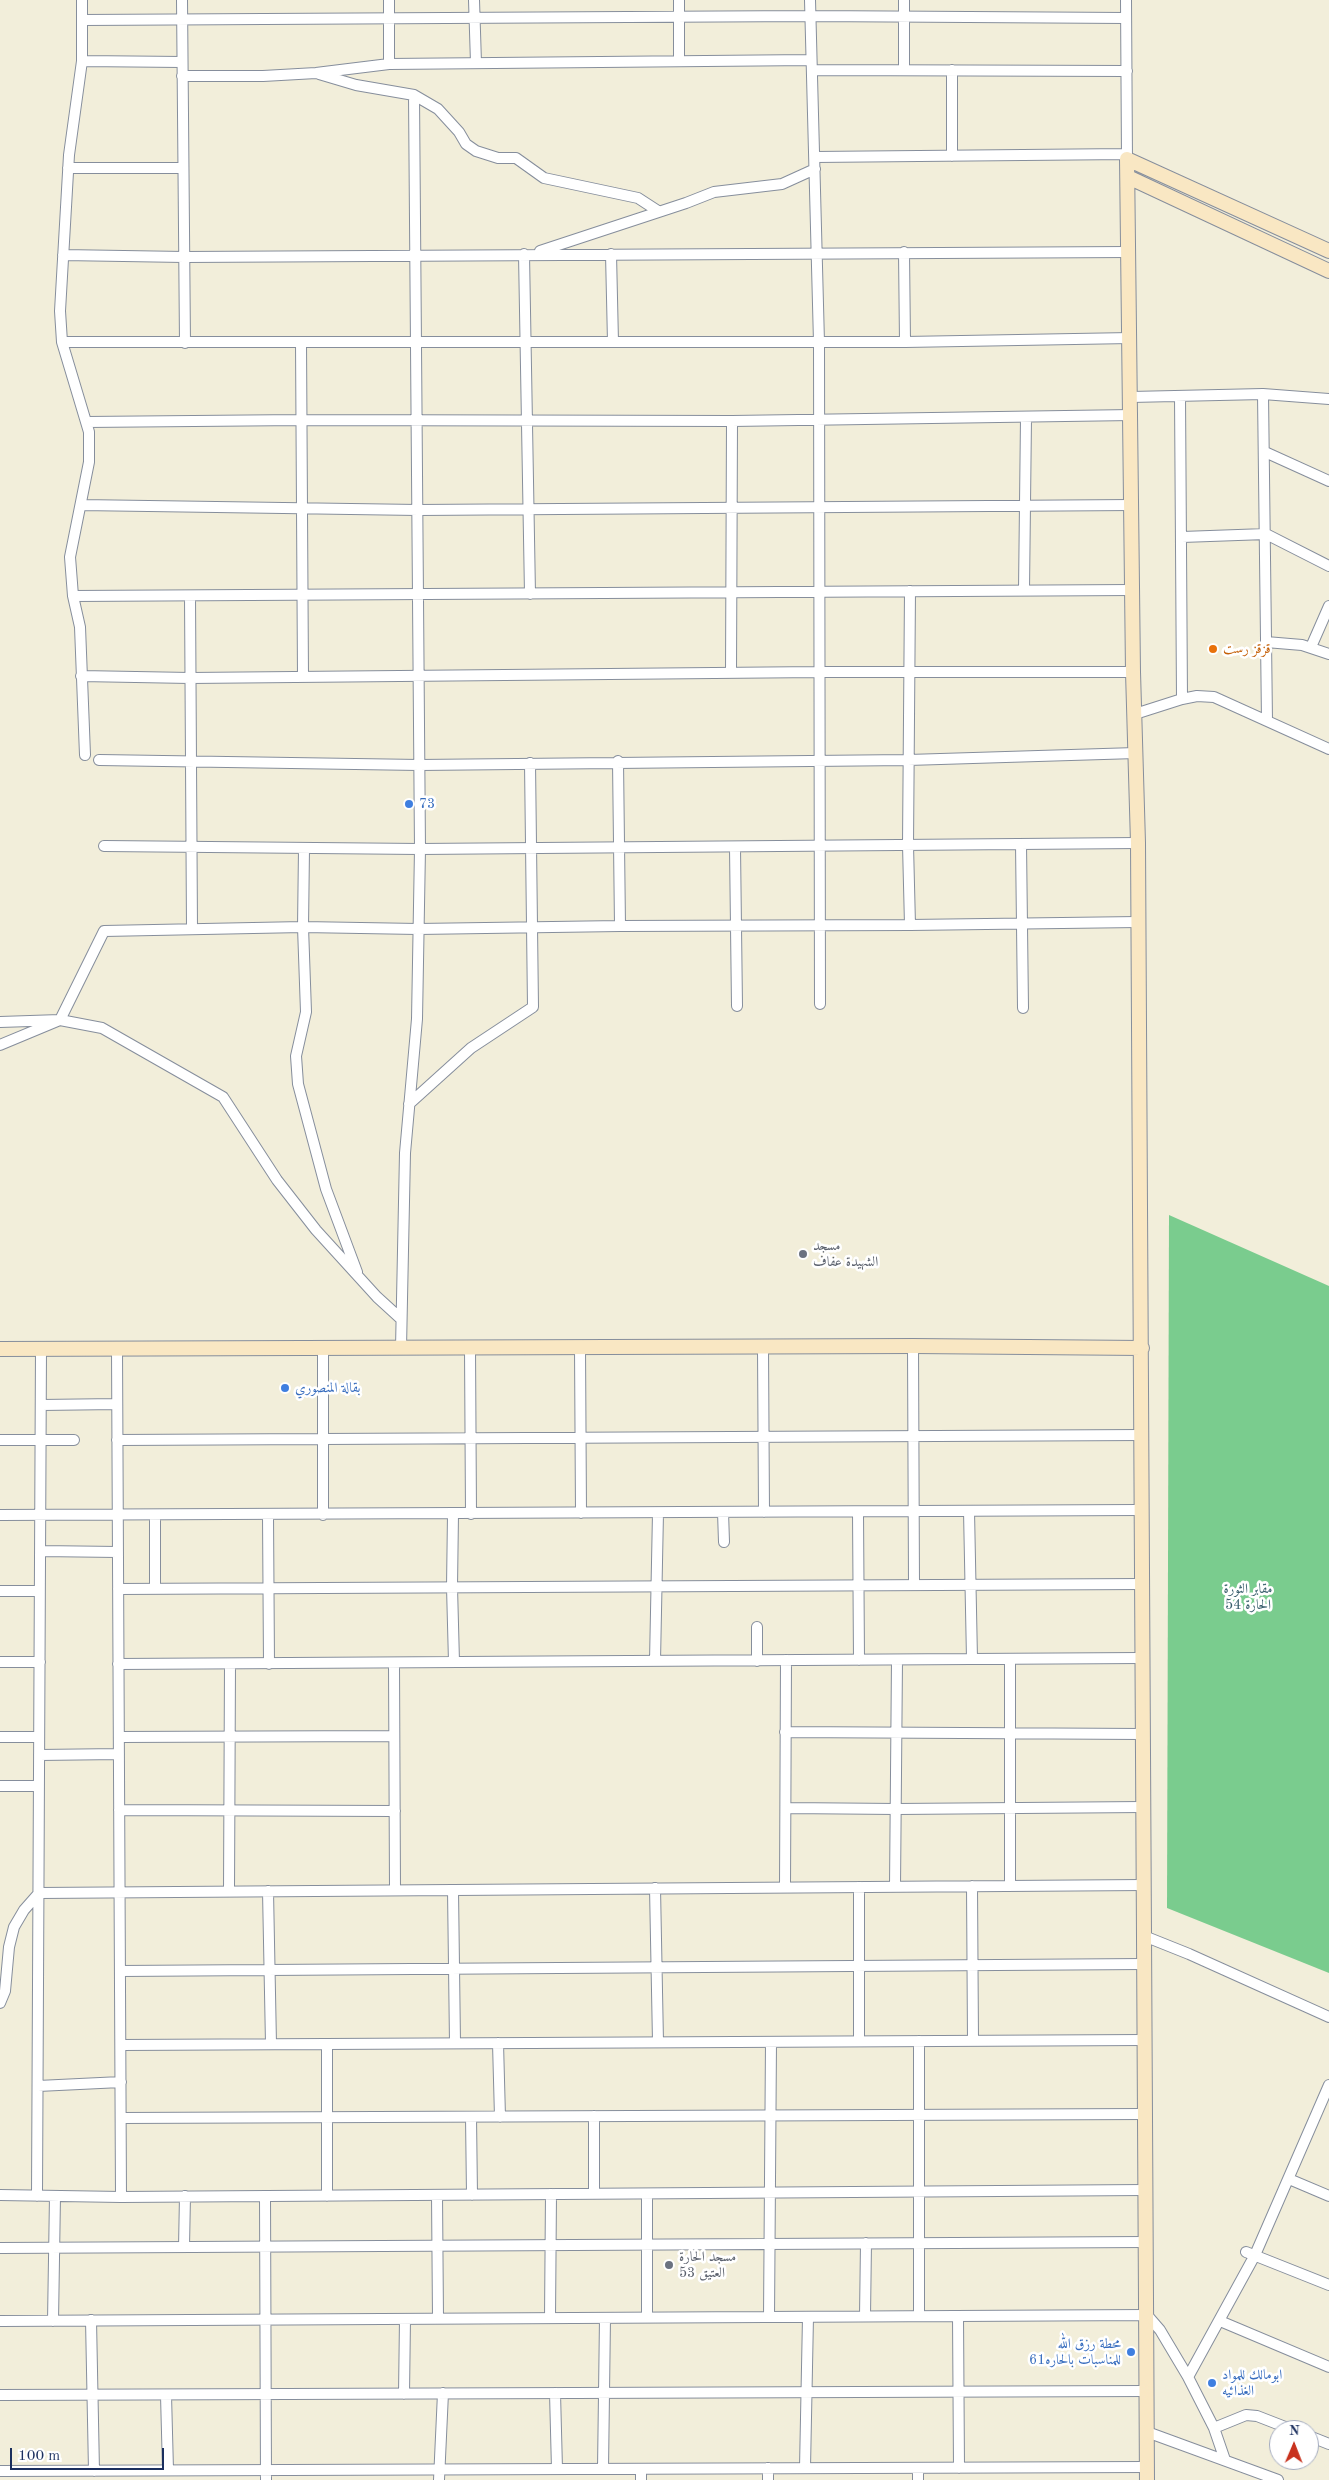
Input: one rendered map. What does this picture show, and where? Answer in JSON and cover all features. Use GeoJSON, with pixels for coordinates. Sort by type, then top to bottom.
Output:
{"type":"FeatureCollection","features":[{"type":"Feature","properties":{"kind":"main road"},"geometry":{"type":"LineString","coordinates":[[1147,2474],[1146,2114],[1140,1510],[1142,1348],[1138,843],[1133,672],[1132,416],[1127,157],[1329,251]]}},
{"type":"Feature","properties":{"kind":"main road"},"geometry":{"type":"LineString","coordinates":[[1128,177],[1329,271]]}},
{"type":"Feature","properties":{"kind":"main road"},"geometry":{"type":"LineString","coordinates":[[0,1349],[763,1348],[912,1346],[1142,1348]]}},
{"type":"Feature","properties":{"kind":"street"},"geometry":{"type":"LineString","coordinates":[[82,0],[82,61],[68,168],[60,311],[62,342],[90,432],[90,449],[70,557],[73,596],[80,627],[80,676],[85,754]]}},
{"type":"Feature","properties":{"kind":"street"},"geometry":{"type":"LineString","coordinates":[[182,0],[185,344]]}},
{"type":"Feature","properties":{"kind":"street"},"geometry":{"type":"LineString","coordinates":[[389,0],[389,64]]}},
{"type":"Feature","properties":{"kind":"street"},"geometry":{"type":"LineString","coordinates":[[474,0],[476,63]]}},
{"type":"Feature","properties":{"kind":"street"},"geometry":{"type":"LineString","coordinates":[[678,0],[679,61]]}},
{"type":"Feature","properties":{"kind":"street"},"geometry":{"type":"LineString","coordinates":[[810,0],[818,253],[821,508],[819,672],[820,1004]]}},
{"type":"Feature","properties":{"kind":"street"},"geometry":{"type":"LineString","coordinates":[[904,0],[904,70]]}},
{"type":"Feature","properties":{"kind":"street"},"geometry":{"type":"LineString","coordinates":[[815,157],[1127,157],[1126,0]]}},
{"type":"Feature","properties":{"kind":"street"},"geometry":{"type":"LineString","coordinates":[[82,20],[389,20],[810,16],[1126,18]]}},
{"type":"Feature","properties":{"kind":"street"},"geometry":{"type":"LineString","coordinates":[[82,61],[182,62]]}},
{"type":"Feature","properties":{"kind":"street"},"geometry":{"type":"LineString","coordinates":[[182,76],[263,76],[316,73],[389,64],[679,61],[904,70],[1127,71]]}},
{"type":"Feature","properties":{"kind":"street"},"geometry":{"type":"LineString","coordinates":[[952,70],[952,156]]}},
{"type":"Feature","properties":{"kind":"street"},"geometry":{"type":"LineString","coordinates":[[316,73],[356,85],[414,94],[438,109],[459,132],[466,144],[476,150],[498,158],[516,158],[544,178],[638,198],[658,211]]}},
{"type":"Feature","properties":{"kind":"street"},"geometry":{"type":"LineString","coordinates":[[400,1348],[409,1104],[417,1019],[420,849],[414,94]]}},
{"type":"Feature","properties":{"kind":"street"},"geometry":{"type":"LineString","coordinates":[[68,168],[183,168]]}},
{"type":"Feature","properties":{"kind":"street"},"geometry":{"type":"LineString","coordinates":[[528,254],[686,203],[714,192],[782,184],[816,169]]}},
{"type":"Feature","properties":{"kind":"street"},"geometry":{"type":"LineString","coordinates":[[904,252],[905,342]]}},
{"type":"Feature","properties":{"kind":"street"},"geometry":{"type":"LineString","coordinates":[[63,255],[184,257],[1129,252]]}},
{"type":"Feature","properties":{"kind":"street"},"geometry":{"type":"LineString","coordinates":[[528,254],[526,342],[530,594]]}},
{"type":"Feature","properties":{"kind":"street"},"geometry":{"type":"LineString","coordinates":[[611,254],[612,342]]}},
{"type":"Feature","properties":{"kind":"street"},"geometry":{"type":"LineString","coordinates":[[62,342],[185,344],[301,342],[905,342],[1131,338]]}},
{"type":"Feature","properties":{"kind":"street"},"geometry":{"type":"LineString","coordinates":[[301,342],[303,677]]}},
{"type":"Feature","properties":{"kind":"street"},"geometry":{"type":"LineString","coordinates":[[1131,397],[1263,394],[1329,400]]}},
{"type":"Feature","properties":{"kind":"street"},"geometry":{"type":"LineString","coordinates":[[1263,394],[1267,721]]}},
{"type":"Feature","properties":{"kind":"street"},"geometry":{"type":"LineString","coordinates":[[1180,396],[1182,699]]}},
{"type":"Feature","properties":{"kind":"street"},"geometry":{"type":"LineString","coordinates":[[86,422],[301,420],[732,422],[1132,416]]}},
{"type":"Feature","properties":{"kind":"street"},"geometry":{"type":"LineString","coordinates":[[1024,590],[1026,418]]}},
{"type":"Feature","properties":{"kind":"street"},"geometry":{"type":"LineString","coordinates":[[731,673],[732,422]]}},
{"type":"Feature","properties":{"kind":"street"},"geometry":{"type":"LineString","coordinates":[[1265,452],[1329,480]]}},
{"type":"Feature","properties":{"kind":"street"},"geometry":{"type":"LineString","coordinates":[[81,505],[418,510],[1132,505]]}},
{"type":"Feature","properties":{"kind":"street"},"geometry":{"type":"LineString","coordinates":[[1182,537],[1266,534],[1329,566]]}},
{"type":"Feature","properties":{"kind":"street"},"geometry":{"type":"LineString","coordinates":[[73,596],[1133,590]]}},
{"type":"Feature","properties":{"kind":"street"},"geometry":{"type":"LineString","coordinates":[[910,591],[908,672],[910,925]]}},
{"type":"Feature","properties":{"kind":"street"},"geometry":{"type":"LineString","coordinates":[[190,596],[190,846],[192,929]]}},
{"type":"Feature","properties":{"kind":"street"},"geometry":{"type":"LineString","coordinates":[[1312,647],[1329,606]]}},
{"type":"Feature","properties":{"kind":"street"},"geometry":{"type":"LineString","coordinates":[[1266,642],[1312,647],[1329,654]]}},
{"type":"Feature","properties":{"kind":"street"},"geometry":{"type":"LineString","coordinates":[[80,676],[190,678],[819,672],[1133,672]]}},
{"type":"Feature","properties":{"kind":"street"},"geometry":{"type":"LineString","coordinates":[[1135,714],[1182,699],[1197,696],[1214,697],[1329,749]]}},
{"type":"Feature","properties":{"kind":"street"},"geometry":{"type":"LineString","coordinates":[[99,760],[190,763],[419,765],[618,762],[820,762],[1136,753]]}},
{"type":"Feature","properties":{"kind":"street"},"geometry":{"type":"LineString","coordinates":[[618,762],[620,926]]}},
{"type":"Feature","properties":{"kind":"street"},"geometry":{"type":"LineString","coordinates":[[409,1104],[470,1048],[532,1007],[530,763]]}},
{"type":"Feature","properties":{"kind":"street"},"geometry":{"type":"LineString","coordinates":[[104,846],[420,849],[735,848],[819,845],[1138,843]]}},
{"type":"Feature","properties":{"kind":"street"},"geometry":{"type":"LineString","coordinates":[[1021,844],[1023,1008]]}},
{"type":"Feature","properties":{"kind":"street"},"geometry":{"type":"LineString","coordinates":[[735,848],[737,1006]]}},
{"type":"Feature","properties":{"kind":"street"},"geometry":{"type":"LineString","coordinates":[[304,849],[303,927],[306,1012],[296,1056],[298,1084],[326,1190],[359,1278]]}},
{"type":"Feature","properties":{"kind":"street"},"geometry":{"type":"LineString","coordinates":[[0,1045],[60,1020],[104,930],[303,927],[418,929],[737,925],[820,926],[1138,922]]}},
{"type":"Feature","properties":{"kind":"street"},"geometry":{"type":"LineString","coordinates":[[0,1022],[60,1020],[102,1028],[223,1097],[277,1180],[316,1230],[359,1278],[400,1318]]}},
{"type":"Feature","properties":{"kind":"street"},"geometry":{"type":"LineString","coordinates":[[912,1346],[914,1585]]}},
{"type":"Feature","properties":{"kind":"street"},"geometry":{"type":"LineString","coordinates":[[580,1347],[581,1513]]}},
{"type":"Feature","properties":{"kind":"street"},"geometry":{"type":"LineString","coordinates":[[323,1348],[323,1514]]}},
{"type":"Feature","properties":{"kind":"street"},"geometry":{"type":"LineString","coordinates":[[470,1348],[471,1514]]}},
{"type":"Feature","properties":{"kind":"street"},"geometry":{"type":"LineString","coordinates":[[763,1348],[764,1512]]}},
{"type":"Feature","properties":{"kind":"street"},"geometry":{"type":"LineString","coordinates":[[37,2196],[41,1349]]}},
{"type":"Feature","properties":{"kind":"street"},"geometry":{"type":"LineString","coordinates":[[116,1349],[121,2197]]}},
{"type":"Feature","properties":{"kind":"street"},"geometry":{"type":"LineString","coordinates":[[41,1405],[117,1404]]}},
{"type":"Feature","properties":{"kind":"street"},"geometry":{"type":"LineString","coordinates":[[117,1440],[1142,1435]]}},
{"type":"Feature","properties":{"kind":"street"},"geometry":{"type":"LineString","coordinates":[[0,1440],[74,1440]]}},
{"type":"Feature","properties":{"kind":"street"},"geometry":{"type":"LineString","coordinates":[[0,1515],[155,1516],[1140,1510]]}},
{"type":"Feature","properties":{"kind":"street"},"geometry":{"type":"LineString","coordinates":[[969,1511],[972,1659]]}},
{"type":"Feature","properties":{"kind":"street"},"geometry":{"type":"LineString","coordinates":[[724,1512],[724,1542]]}},
{"type":"Feature","properties":{"kind":"street"},"geometry":{"type":"LineString","coordinates":[[858,1512],[859,1660]]}},
{"type":"Feature","properties":{"kind":"street"},"geometry":{"type":"LineString","coordinates":[[655,1661],[658,1513]]}},
{"type":"Feature","properties":{"kind":"street"},"geometry":{"type":"LineString","coordinates":[[454,1514],[452,1587],[454,1662]]}},
{"type":"Feature","properties":{"kind":"street"},"geometry":{"type":"LineString","coordinates":[[268,1515],[269,1664]]}},
{"type":"Feature","properties":{"kind":"street"},"geometry":{"type":"LineString","coordinates":[[155,1516],[155,1589]]}},
{"type":"Feature","properties":{"kind":"street"},"geometry":{"type":"LineString","coordinates":[[40,1551],[118,1552]]}},
{"type":"Feature","properties":{"kind":"street"},"geometry":{"type":"LineString","coordinates":[[118,1589],[1142,1584]]}},
{"type":"Feature","properties":{"kind":"street"},"geometry":{"type":"LineString","coordinates":[[0,1591],[39,1591]]}},
{"type":"Feature","properties":{"kind":"street"},"geometry":{"type":"LineString","coordinates":[[757,1627],[757,1661]]}},
{"type":"Feature","properties":{"kind":"street"},"geometry":{"type":"LineString","coordinates":[[118,1664],[1141,1658]]}},
{"type":"Feature","properties":{"kind":"street"},"geometry":{"type":"LineString","coordinates":[[1010,1659],[1010,1886]]}},
{"type":"Feature","properties":{"kind":"street"},"geometry":{"type":"LineString","coordinates":[[785,1888],[786,1660]]}},
{"type":"Feature","properties":{"kind":"street"},"geometry":{"type":"LineString","coordinates":[[895,1887],[897,1660]]}},
{"type":"Feature","properties":{"kind":"street"},"geometry":{"type":"LineString","coordinates":[[0,1662],[40,1662]]}},
{"type":"Feature","properties":{"kind":"street"},"geometry":{"type":"LineString","coordinates":[[394,1663],[395,1890]]}},
{"type":"Feature","properties":{"kind":"street"},"geometry":{"type":"LineString","coordinates":[[229,1891],[230,1664]]}},
{"type":"Feature","properties":{"kind":"street"},"geometry":{"type":"LineString","coordinates":[[785,1732],[1142,1734]]}},
{"type":"Feature","properties":{"kind":"street"},"geometry":{"type":"LineString","coordinates":[[119,1737],[394,1736]]}},
{"type":"Feature","properties":{"kind":"street"},"geometry":{"type":"LineString","coordinates":[[0,1737],[39,1737]]}},
{"type":"Feature","properties":{"kind":"street"},"geometry":{"type":"LineString","coordinates":[[39,1755],[119,1754]]}},
{"type":"Feature","properties":{"kind":"street"},"geometry":{"type":"LineString","coordinates":[[0,1786],[39,1786]]}},
{"type":"Feature","properties":{"kind":"street"},"geometry":{"type":"LineString","coordinates":[[786,1808],[1143,1807]]}},
{"type":"Feature","properties":{"kind":"street"},"geometry":{"type":"LineString","coordinates":[[119,1810],[395,1811]]}},
{"type":"Feature","properties":{"kind":"street"},"geometry":{"type":"LineString","coordinates":[[0,2003],[5,1991],[9,1947],[14,1927],[24,1910],[39,1893],[1144,1885]]}},
{"type":"Feature","properties":{"kind":"street"},"geometry":{"type":"LineString","coordinates":[[972,1886],[973,2041]]}},
{"type":"Feature","properties":{"kind":"street"},"geometry":{"type":"LineString","coordinates":[[859,1887],[859,2041]]}},
{"type":"Feature","properties":{"kind":"street"},"geometry":{"type":"LineString","coordinates":[[655,1888],[658,2042]]}},
{"type":"Feature","properties":{"kind":"street"},"geometry":{"type":"LineString","coordinates":[[453,1890],[455,2043]]}},
{"type":"Feature","properties":{"kind":"street"},"geometry":{"type":"LineString","coordinates":[[268,1891],[272,2044]]}},
{"type":"Feature","properties":{"kind":"street"},"geometry":{"type":"LineString","coordinates":[[1144,1936],[1189,1954],[1329,2017]]}},
{"type":"Feature","properties":{"kind":"street"},"geometry":{"type":"LineString","coordinates":[[120,1971],[1144,1964]]}},
{"type":"Feature","properties":{"kind":"street"},"geometry":{"type":"LineString","coordinates":[[121,2045],[1145,2040]]}},
{"type":"Feature","properties":{"kind":"street"},"geometry":{"type":"LineString","coordinates":[[919,2041],[919,2316]]}},
{"type":"Feature","properties":{"kind":"street"},"geometry":{"type":"LineString","coordinates":[[769,2317],[772,2193],[771,2042]]}},
{"type":"Feature","properties":{"kind":"street"},"geometry":{"type":"LineString","coordinates":[[498,2043],[500,2117]]}},
{"type":"Feature","properties":{"kind":"street"},"geometry":{"type":"LineString","coordinates":[[327,2044],[328,2196]]}},
{"type":"Feature","properties":{"kind":"street"},"geometry":{"type":"LineString","coordinates":[[38,2086],[121,2082]]}},
{"type":"Feature","properties":{"kind":"street"},"geometry":{"type":"LineString","coordinates":[[1188,2377],[1220,2321],[1250,2253],[1325,2109],[1329,2086]]}},
{"type":"Feature","properties":{"kind":"street"},"geometry":{"type":"LineString","coordinates":[[121,2118],[1146,2114]]}},
{"type":"Feature","properties":{"kind":"street"},"geometry":{"type":"LineString","coordinates":[[594,2116],[594,2194]]}},
{"type":"Feature","properties":{"kind":"street"},"geometry":{"type":"LineString","coordinates":[[471,2117],[472,2195]]}},
{"type":"Feature","properties":{"kind":"street"},"geometry":{"type":"LineString","coordinates":[[1289,2180],[1329,2196]]}},
{"type":"Feature","properties":{"kind":"street"},"geometry":{"type":"LineString","coordinates":[[0,2195],[121,2197],[1146,2190]]}},
{"type":"Feature","properties":{"kind":"street"},"geometry":{"type":"LineString","coordinates":[[550,2318],[551,2194]]}},
{"type":"Feature","properties":{"kind":"street"},"geometry":{"type":"LineString","coordinates":[[647,2194],[647,2317]]}},
{"type":"Feature","properties":{"kind":"street"},"geometry":{"type":"LineString","coordinates":[[437,2195],[438,2318]]}},
{"type":"Feature","properties":{"kind":"street"},"geometry":{"type":"LineString","coordinates":[[52,2321],[55,2196]]}},
{"type":"Feature","properties":{"kind":"street"},"geometry":{"type":"LineString","coordinates":[[184,2247],[185,2196]]}},
{"type":"Feature","properties":{"kind":"street"},"geometry":{"type":"LineString","coordinates":[[265,2196],[266,2475]]}},
{"type":"Feature","properties":{"kind":"street"},"geometry":{"type":"LineString","coordinates":[[0,2248],[1146,2242]]}},
{"type":"Feature","properties":{"kind":"street"},"geometry":{"type":"LineString","coordinates":[[865,2316],[866,2243]]}},
{"type":"Feature","properties":{"kind":"street"},"geometry":{"type":"LineString","coordinates":[[1250,2253],[1329,2285]]}},
{"type":"Feature","properties":{"kind":"street"},"geometry":{"type":"LineString","coordinates":[[0,2321],[1147,2315],[1160,2330],[1188,2377],[1214,2428],[1225,2460]]}},
{"type":"Feature","properties":{"kind":"street"},"geometry":{"type":"LineString","coordinates":[[805,2468],[808,2316]]}},
{"type":"Feature","properties":{"kind":"street"},"geometry":{"type":"LineString","coordinates":[[958,2316],[959,2468]]}},
{"type":"Feature","properties":{"kind":"street"},"geometry":{"type":"LineString","coordinates":[[404,2394],[405,2318]]}},
{"type":"Feature","properties":{"kind":"street"},"geometry":{"type":"LineString","coordinates":[[602,2469],[605,2318]]}},
{"type":"Feature","properties":{"kind":"street"},"geometry":{"type":"LineString","coordinates":[[91,2320],[94,2471]]}},
{"type":"Feature","properties":{"kind":"street"},"geometry":{"type":"LineString","coordinates":[[1220,2321],[1329,2367]]}},
{"type":"Feature","properties":{"kind":"street"},"geometry":{"type":"LineString","coordinates":[[0,2395],[1147,2390]]}},
{"type":"Feature","properties":{"kind":"street"},"geometry":{"type":"LineString","coordinates":[[439,2475],[443,2393]]}},
{"type":"Feature","properties":{"kind":"street"},"geometry":{"type":"LineString","coordinates":[[555,2393],[557,2469]]}},
{"type":"Feature","properties":{"kind":"street"},"geometry":{"type":"LineString","coordinates":[[166,2394],[168,2470]]}},
{"type":"Feature","properties":{"kind":"street"},"geometry":{"type":"LineString","coordinates":[[1214,2428],[1246,2415],[1256,2416],[1269,2421]]}},
{"type":"Feature","properties":{"kind":"street"},"geometry":{"type":"LineString","coordinates":[[1147,2432],[1278,2480]]}},
{"type":"Feature","properties":{"kind":"street"},"geometry":{"type":"LineString","coordinates":[[0,2471],[56,2475],[94,2471],[168,2470],[266,2475],[439,2475],[557,2469],[602,2469],[641,2475],[768,2468],[959,2468],[1147,2474]]}},
{"type":"Feature","properties":{"kind":"street"},"geometry":{"type":"LineString","coordinates":[[768,2468],[768,2480]]}},
{"type":"Feature","properties":{"kind":"street"},"geometry":{"type":"LineString","coordinates":[[918,2468],[918,2480]]}},
{"type":"Feature","properties":{"kind":"green space","name":"مقابر الثورة الحارة 54"},"geometry":{"type":"Polygon","coordinates":[[[1169,1215],[1329,1286],[1329,1973],[1167,1908],[1169,1215]]]}},
{"type":"Feature","properties":{"kind":"place","name":"قزقز رست"},"geometry":{"type":"Point","coordinates":[1213,649]}},
{"type":"Feature","properties":{"kind":"place","name":"73"},"geometry":{"type":"Point","coordinates":[409,804]}},
{"type":"Feature","properties":{"kind":"place","name":"مسجد الشهيدة عفاف"},"geometry":{"type":"Point","coordinates":[803,1254]}},
{"type":"Feature","properties":{"kind":"place","name":"بقالة المنصوري"},"geometry":{"type":"Point","coordinates":[285,1388]}},
{"type":"Feature","properties":{"kind":"place","name":"مسجد الحارة 53 العتيق"},"geometry":{"type":"Point","coordinates":[669,2265]}},
{"type":"Feature","properties":{"kind":"place","name":"محطة رزق الله للمناسبات بالحاره61"},"geometry":{"type":"Point","coordinates":[1131,2352]}},
{"type":"Feature","properties":{"kind":"place","name":"ابومالك للمواد الغذائيه"},"geometry":{"type":"Point","coordinates":[1212,2383]}}]}
